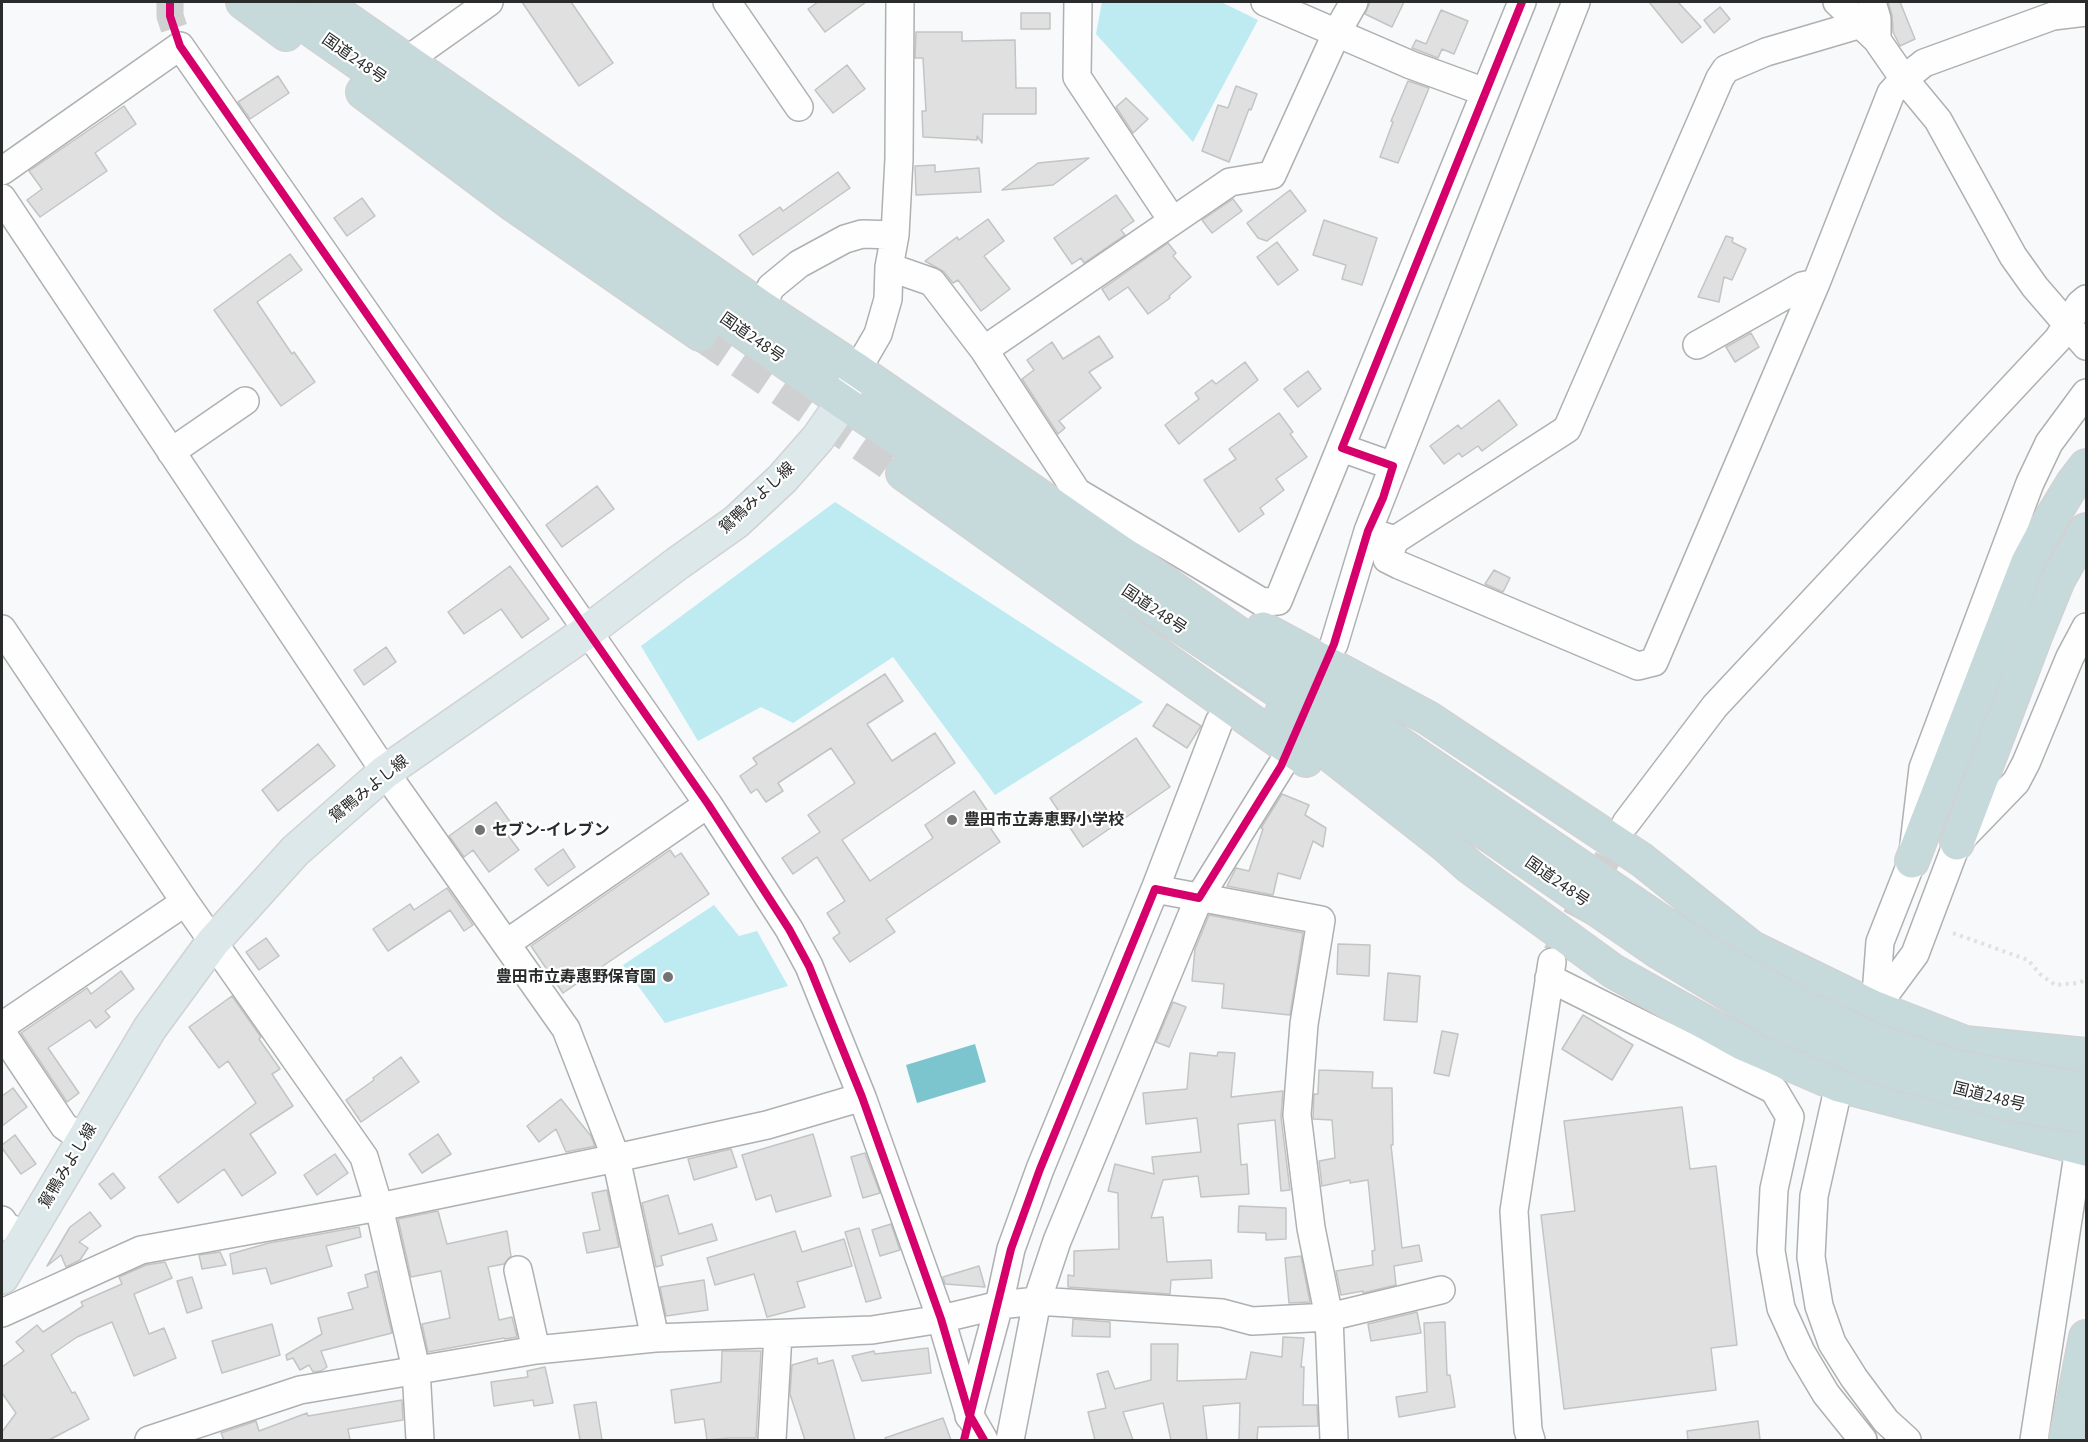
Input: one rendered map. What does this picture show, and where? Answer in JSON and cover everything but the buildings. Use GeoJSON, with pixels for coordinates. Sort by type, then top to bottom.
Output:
{"type":"FeatureCollection","features":[{"type":"Feature","properties":{"kind":"highway"},"geometry":{"type":"LineString","coordinates":[[243,2],[514,205],[700,334]]}},
{"type":"Feature","properties":{"kind":"highway","name":"国道248号"},"geometry":{"type":"LineString","coordinates":[[272,2],[843,402],[1202,642],[1283,691],[1661,938],[1774,1022],[1888,1070],[2001,1102],[2085,1107]]}},
{"type":"Feature","properties":{"kind":"highway","name":"国道248号"},"geometry":{"type":"LineString","coordinates":[[322,2],[760,306],[857,370],[1068,501],[1098,537],[1266,642],[1283,691]]}},
{"type":"Feature","properties":{"kind":"highway"},"geometry":{"type":"LineString","coordinates":[[1912,861],[2028,562],[2051,519],[2086,466]]}},
{"type":"Feature","properties":{"kind":"highway"},"geometry":{"type":"LineString","coordinates":[[903,473],[1227,716],[1283,691],[1428,718],[1642,860],[1752,948],[1875,1008],[1965,1043],[2086,1055]]}},
{"type":"Feature","properties":{"kind":"highway"},"geometry":{"type":"LineString","coordinates":[[1957,843],[2040,623],[2058,580],[2086,530]]}},
{"type":"Feature","properties":{"kind":"highway"},"geometry":{"type":"LineString","coordinates":[[1283,691],[1437,853],[1470,867],[1614,971],[1742,1043],[1839,1085],[2083,1148]]}},
{"type":"Feature","properties":{"kind":"highway"},"geometry":{"type":"LineString","coordinates":[[2066,1440],[2086,1336]]}},
{"type":"Feature","properties":{"kind":"main road","name":"鴛鴨みよし線"},"geometry":{"type":"LineString","coordinates":[[2,1277],[14,1229],[84,1140],[150,1028],[213,942],[295,851],[385,772],[588,632],[736,522],[782,479],[818,438],[843,402]]}},
{"type":"Feature","properties":{"kind":"street"},"geometry":{"type":"LineString","coordinates":[[406,61],[489,2]]}},
{"type":"Feature","properties":{"kind":"street"},"geometry":{"type":"LineString","coordinates":[[843,402],[857,370],[878,334],[888,299],[889,267],[895,235],[899,159],[900,2]]}},
{"type":"Feature","properties":{"kind":"street"},"geometry":{"type":"LineString","coordinates":[[1078,2],[1077,77],[1080,84],[1172,220]]}},
{"type":"Feature","properties":{"kind":"street"},"geometry":{"type":"LineString","coordinates":[[1265,2],[1411,65],[1485,92]]}},
{"type":"Feature","properties":{"kind":"street"},"geometry":{"type":"LineString","coordinates":[[984,350],[1230,182],[1272,175],[1354,2]]}},
{"type":"Feature","properties":{"kind":"street"},"geometry":{"type":"LineString","coordinates":[[889,267],[932,282],[984,350],[1068,501],[1262,602],[1278,601],[1522,2]]}},
{"type":"Feature","properties":{"kind":"street"},"geometry":{"type":"LineString","coordinates":[[1334,644],[1368,531],[1383,498],[1393,466],[1576,2]]}},
{"type":"Feature","properties":{"kind":"street"},"geometry":{"type":"LineString","coordinates":[[1837,2],[1870,22],[1904,78],[1938,120],[2013,256],[2086,346]]}},
{"type":"Feature","properties":{"kind":"street"},"geometry":{"type":"LineString","coordinates":[[730,3],[800,107]]}},
{"type":"Feature","properties":{"kind":"street"},"geometry":{"type":"LineString","coordinates":[[1870,22],[1766,52],[1726,69],[1720,78],[1567,429],[1395,540],[1387,559],[1638,666],[1654,662],[1816,283],[1891,93],[1904,78],[1924,63],[2053,16],[2086,12]]}},
{"type":"Feature","properties":{"kind":"street"},"geometry":{"type":"LineString","coordinates":[[2,171],[180,46],[708,804],[789,929],[804,957],[862,1097],[941,1319],[966,1427],[984,1440]]}},
{"type":"Feature","properties":{"kind":"street"},"geometry":{"type":"LineString","coordinates":[[2,198],[385,772],[566,1029],[616,1158],[655,1338]]}},
{"type":"Feature","properties":{"kind":"street"},"geometry":{"type":"LineString","coordinates":[[760,306],[771,287],[792,270],[845,239],[862,234],[895,235]]}},
{"type":"Feature","properties":{"kind":"street"},"geometry":{"type":"LineString","coordinates":[[1697,345],[1802,286],[1816,283]]}},
{"type":"Feature","properties":{"kind":"street"},"geometry":{"type":"LineString","coordinates":[[1626,823],[1715,706],[2058,339],[2080,304],[2086,299]]}},
{"type":"Feature","properties":{"kind":"street"},"geometry":{"type":"LineString","coordinates":[[1875,1008],[1880,942],[1912,861],[1923,768],[2030,483],[2049,443],[2086,393]]}},
{"type":"Feature","properties":{"kind":"street"},"geometry":{"type":"LineString","coordinates":[[171,452],[245,401]]}},
{"type":"Feature","properties":{"kind":"street"},"geometry":{"type":"LineString","coordinates":[[1342,448],[1393,466]]}},
{"type":"Feature","properties":{"kind":"street"},"geometry":{"type":"LineString","coordinates":[[1368,531],[1395,540]]}},
{"type":"Feature","properties":{"kind":"street"},"geometry":{"type":"LineString","coordinates":[[1907,1440],[1886,1421],[1854,1378],[1832,1343],[1819,1306],[1810,1257],[1814,1196],[1839,1085],[1875,1008],[1915,954],[1957,843],[2016,782],[2070,657],[2086,627]]}},
{"type":"Feature","properties":{"kind":"street"},"geometry":{"type":"LineString","coordinates":[[2,629],[185,902],[364,1157],[379,1207],[416,1369],[420,1440]]}},
{"type":"Feature","properties":{"kind":"street"},"geometry":{"type":"LineString","coordinates":[[966,1427],[999,1305],[1011,1249],[1040,1169],[1227,716]]}},
{"type":"Feature","properties":{"kind":"street"},"geometry":{"type":"LineString","coordinates":[[1010,1440],[1037,1301],[1057,1241],[1199,898],[1281,766]]}},
{"type":"Feature","properties":{"kind":"street"},"geometry":{"type":"LineString","coordinates":[[507,943],[708,804]]}},
{"type":"Feature","properties":{"kind":"street"},"geometry":{"type":"LineString","coordinates":[[1155,889],[1321,920],[1304,1024],[1297,1115],[1311,1228],[1329,1317],[1334,1440]]}},
{"type":"Feature","properties":{"kind":"street"},"geometry":{"type":"LineString","coordinates":[[2,1026],[185,902]]}},
{"type":"Feature","properties":{"kind":"street"},"geometry":{"type":"LineString","coordinates":[[1531,1440],[1528,1430],[1514,1211],[1551,969],[1774,1090],[1790,1117],[1774,1189],[1771,1251],[1781,1308],[1801,1352],[1826,1394],[1863,1440]]}},
{"type":"Feature","properties":{"kind":"street"},"geometry":{"type":"LineString","coordinates":[[2,1033],[64,1126],[84,1140]]}},
{"type":"Feature","properties":{"kind":"street"},"geometry":{"type":"LineString","coordinates":[[2,1313],[141,1250],[379,1207],[616,1158],[767,1125],[862,1097]]}},
{"type":"Feature","properties":{"kind":"street"},"geometry":{"type":"LineString","coordinates":[[2034,1440],[2083,1148]]}},
{"type":"Feature","properties":{"kind":"street"},"geometry":{"type":"LineString","coordinates":[[518,1269],[536,1350]]}},
{"type":"Feature","properties":{"kind":"street"},"geometry":{"type":"LineString","coordinates":[[149,1440],[300,1390],[536,1350],[655,1338],[872,1330],[941,1319],[999,1305],[1037,1301],[1222,1313],[1252,1321],[1329,1317],[1441,1290]]}},
{"type":"Feature","properties":{"kind":"street"},"geometry":{"type":"LineString","coordinates":[[772,1440],[778,1334]]}},
{"type":"Feature","properties":{"kind":"path"},"geometry":{"type":"LineString","coordinates":[[1953,933],[2028,960],[2040,974],[2055,985],[2086,980]]}},
{"type":"Feature","properties":{"kind":"shaded area"},"geometry":{"type":"Polygon","coordinates":[[[1102,2],[1221,2],[1258,20],[1193,142],[1096,34],[1102,2]]]}},
{"type":"Feature","properties":{"kind":"shaded area"},"geometry":{"type":"Polygon","coordinates":[[[835,502],[1143,702],[995,795],[893,657],[793,723],[761,707],[698,741],[641,646],[835,502]]]}},
{"type":"Feature","properties":{"kind":"shaded area"},"geometry":{"type":"Polygon","coordinates":[[[714,905],[739,936],[757,931],[788,986],[665,1023],[623,965],[714,905]]]}},
{"type":"Feature","properties":{"kind":"shaded area"},"geometry":{"type":"Polygon","coordinates":[[[975,1044],[986,1082],[917,1103],[906,1065],[975,1044]]]}},
{"type":"Feature","properties":{"kind":"tunnel"},"geometry":{"type":"LineString","coordinates":[[170,2],[170,16],[180,46]]}},
{"type":"Feature","properties":{"kind":"tunnel"},"geometry":{"type":"LineString","coordinates":[[700,334],[903,473]]}},
{"type":"Feature","properties":{"kind":"tunnel"},"geometry":{"type":"LineString","coordinates":[[1556,954],[1626,824]]}},
{"type":"Feature","properties":{"kind":"cycle path"},"geometry":{"type":"LineString","coordinates":[[170,2],[170,16],[180,46],[708,804],[789,929],[809,966],[862,1097],[941,1319],[969,1414],[984,1440]]}},
{"type":"Feature","properties":{"kind":"cycle path"},"geometry":{"type":"LineString","coordinates":[[964,1440],[1011,1249],[1040,1169],[1155,889],[1199,898],[1281,766],[1334,644],[1368,531],[1383,498],[1393,466],[1342,448],[1522,2]]}},
{"type":"Feature","properties":{"kind":"place","name":"豊田市立寿恵野小学校"},"geometry":{"type":"Point","coordinates":[952,820]}},
{"type":"Feature","properties":{"kind":"place","name":"セブン-イレブン"},"geometry":{"type":"Point","coordinates":[480,830]}},
{"type":"Feature","properties":{"kind":"place","name":"豊田市立寿惠野保育園"},"geometry":{"type":"Point","coordinates":[668,977]}}]}
